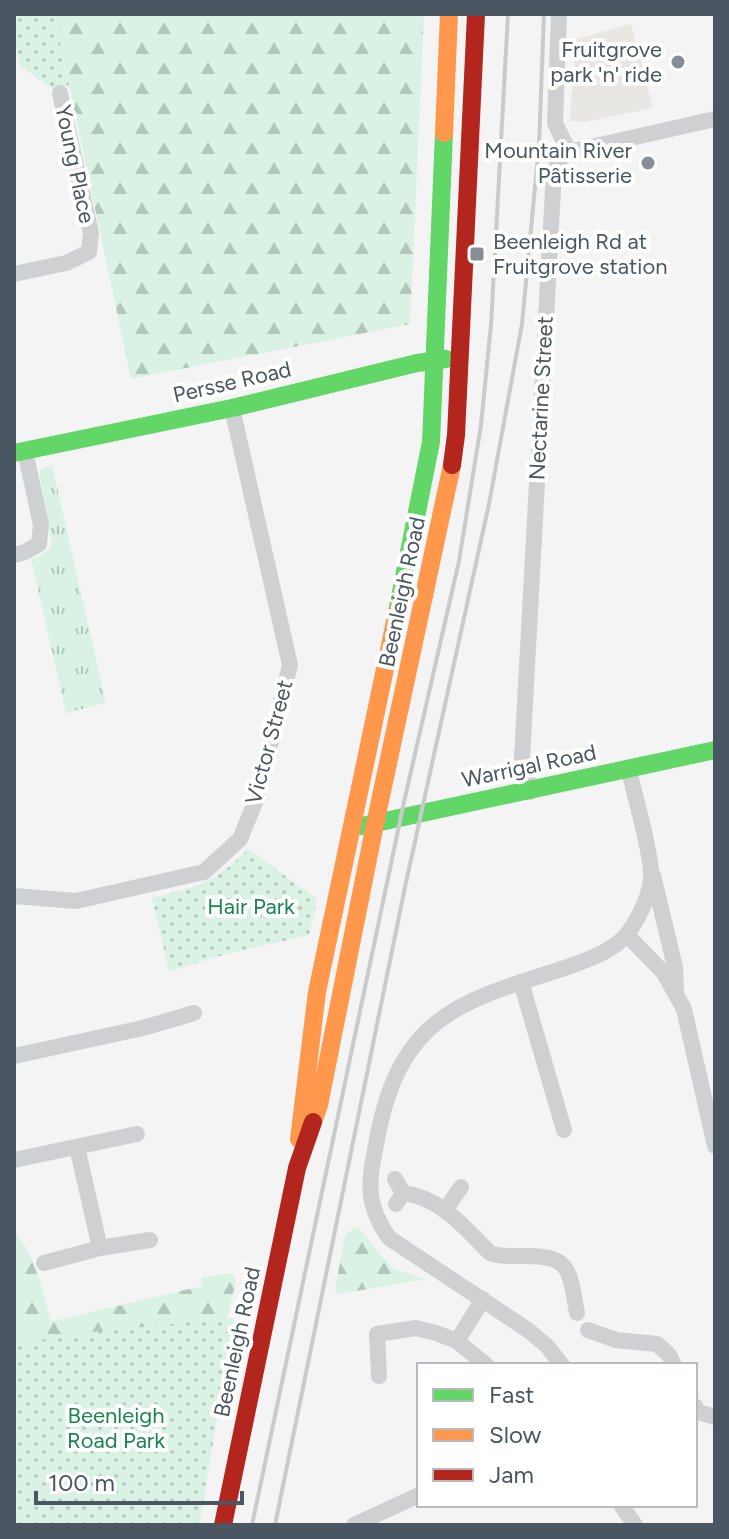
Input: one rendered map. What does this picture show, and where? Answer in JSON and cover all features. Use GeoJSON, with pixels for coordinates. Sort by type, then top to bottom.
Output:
{"type":"FeatureCollection","features":[{"type":"Feature","properties":{"kind":"main road","name":"Beenleigh Road"},"geometry":{"type":"LineString","coordinates":[[297,1168],[301,1110],[317,992],[431,442],[449,14]]}},
{"type":"Feature","properties":{"kind":"main road","name":"Beenleigh Road"},"geometry":{"type":"LineString","coordinates":[[223,1525],[297,1168],[319,1105],[375,824],[449,487],[456,435],[476,14]]}},
{"type":"Feature","properties":{"kind":"main road","name":"Persse Road"},"geometry":{"type":"LineString","coordinates":[[20,452],[232,408],[434,359],[460,360]]}},
{"type":"Feature","properties":{"kind":"main road","name":"Warrigal Road"},"geometry":{"type":"LineString","coordinates":[[353,827],[530,792],[715,750]]}},
{"type":"Feature","properties":{"kind":"main road"},"geometry":{"type":"LineString","coordinates":[[389,768],[411,812],[420,815]]}},
{"type":"Feature","properties":{"kind":"street"},"geometry":{"type":"LineString","coordinates":[[559,14],[555,123],[569,152],[715,119]]}},
{"type":"Feature","properties":{"kind":"street","name":"Young Place"},"geometry":{"type":"LineString","coordinates":[[14,274],[66,263],[89,252],[91,233],[60,93]]}},
{"type":"Feature","properties":{"kind":"street","name":"Nectarine Street"},"geometry":{"type":"LineString","coordinates":[[530,792],[522,758],[547,272],[554,171],[561,158],[569,152]]}},
{"type":"Feature","properties":{"kind":"street","name":"Victor Street"},"geometry":{"type":"LineString","coordinates":[[14,896],[76,901],[204,872],[240,839],[256,800],[290,665],[232,408]]}},
{"type":"Feature","properties":{"kind":"street"},"geometry":{"type":"LineString","coordinates":[[14,555],[39,544],[41,525],[20,452]]}},
{"type":"Feature","properties":{"kind":"street"},"geometry":{"type":"LineString","coordinates":[[629,770],[675,967],[676,990]]}},
{"type":"Feature","properties":{"kind":"street"},"geometry":{"type":"LineString","coordinates":[[560,1363],[547,1346],[483,1299],[389,1238],[377,1222],[370,1200],[370,1174],[383,1110],[394,1078],[420,1037],[453,1009],[474,997],[596,957],[627,935],[643,908],[652,874]]}},
{"type":"Feature","properties":{"kind":"street"},"geometry":{"type":"LineString","coordinates":[[627,935],[664,973],[684,1009],[707,1076],[715,1146]]}},
{"type":"Feature","properties":{"kind":"street"},"geometry":{"type":"LineString","coordinates":[[521,982],[564,1130]]}},
{"type":"Feature","properties":{"kind":"street"},"geometry":{"type":"LineString","coordinates":[[14,1056],[174,1024],[194,1013]]}},
{"type":"Feature","properties":{"kind":"street"},"geometry":{"type":"LineString","coordinates":[[14,1160],[137,1134]]}},
{"type":"Feature","properties":{"kind":"street"},"geometry":{"type":"LineString","coordinates":[[77,1147],[100,1248]]}},
{"type":"Feature","properties":{"kind":"street"},"geometry":{"type":"LineString","coordinates":[[446,1209],[461,1187]]}},
{"type":"Feature","properties":{"kind":"street"},"geometry":{"type":"LineString","coordinates":[[398,1192],[417,1194],[446,1209],[490,1253],[499,1256],[551,1256],[566,1268],[571,1277],[577,1313]]}},
{"type":"Feature","properties":{"kind":"street"},"geometry":{"type":"LineString","coordinates":[[44,1263],[100,1248],[150,1240]]}},
{"type":"Feature","properties":{"kind":"street"},"geometry":{"type":"LineString","coordinates":[[457,1341],[483,1299]]}},
{"type":"Feature","properties":{"kind":"street"},"geometry":{"type":"LineString","coordinates":[[379,1376],[377,1334],[416,1328],[457,1341],[484,1363]]}},
{"type":"Feature","properties":{"kind":"street"},"geometry":{"type":"LineString","coordinates":[[588,1330],[616,1340],[657,1344],[673,1363]]}},
{"type":"Feature","properties":{"kind":"street"},"geometry":{"type":"LineString","coordinates":[[354,1525],[417,1496]]}},
{"type":"Feature","properties":{"kind":"street"},"geometry":{"type":"LineString","coordinates":[[622,1507],[635,1525]]}},
{"type":"Feature","properties":{"kind":"shaded area"},"geometry":{"type":"Polygon","coordinates":[[[631,24],[653,108],[585,122],[570,121],[576,39],[631,24]]]}},
{"type":"Feature","properties":{"kind":"green space"},"geometry":{"type":"Polygon","coordinates":[[[14,14],[54,14],[69,86],[53,89],[20,66],[14,37],[14,14]]]}},
{"type":"Feature","properties":{"kind":"green space"},"geometry":{"type":"Polygon","coordinates":[[[54,14],[424,14],[410,324],[131,379],[54,14]]]}},
{"type":"Feature","properties":{"kind":"green space"},"geometry":{"type":"Polygon","coordinates":[[[52,465],[106,703],[66,713],[31,559],[44,554],[52,542],[40,470],[52,465]]]}},
{"type":"Feature","properties":{"kind":"green space","name":"Hair Park"},"geometry":{"type":"Polygon","coordinates":[[[248,849],[317,899],[309,935],[169,971],[152,898],[215,877],[248,849]]]}},
{"type":"Feature","properties":{"kind":"green space"},"geometry":{"type":"Polygon","coordinates":[[[355,1227],[393,1269],[426,1279],[339,1294],[335,1290],[345,1235],[355,1227]]]}},
{"type":"Feature","properties":{"kind":"green space","name":"Beenleigh Road Park"},"geometry":{"type":"Polygon","coordinates":[[[14,1231],[33,1262],[53,1321],[202,1286],[201,1278],[232,1273],[236,1281],[224,1331],[199,1525],[14,1521],[14,1231]]]}},
{"type":"Feature","properties":{"kind":"green space","name":"Beenleigh Road Park"},"geometry":{"type":"Polygon","coordinates":[[[234,1318],[199,1525],[14,1525],[14,1344],[93,1332],[234,1318]]]}},
{"type":"Feature","properties":{"kind":"railway"},"geometry":{"type":"LineString","coordinates":[[252,1525],[404,802],[459,561],[481,425],[491,325],[508,14]]}},
{"type":"Feature","properties":{"kind":"railway"},"geometry":{"type":"LineString","coordinates":[[275,1525],[405,887],[489,504],[522,324],[539,145],[544,14]]}},
{"type":"Feature","properties":{"kind":"traffic: fast"},"geometry":{"type":"LineString","coordinates":[[397,612],[431,442],[444,133]]}},
{"type":"Feature","properties":{"kind":"traffic: fast"},"geometry":{"type":"LineString","coordinates":[[14,453],[446,359]]}},
{"type":"Feature","properties":{"kind":"traffic: fast"},"geometry":{"type":"LineString","coordinates":[[362,826],[715,750]]}},
{"type":"Feature","properties":{"kind":"traffic: slow"},"geometry":{"type":"LineString","coordinates":[[444,133],[449,14]]}},
{"type":"Feature","properties":{"kind":"traffic: slow"},"geometry":{"type":"LineString","coordinates":[[313,1122],[452,465]]}},
{"type":"Feature","properties":{"kind":"traffic: slow"},"geometry":{"type":"LineString","coordinates":[[299,1139],[317,992],[397,612]]}},
{"type":"Feature","properties":{"kind":"traffic: jam"},"geometry":{"type":"LineString","coordinates":[[452,465],[456,435],[476,14]]}},
{"type":"Feature","properties":{"kind":"traffic: jam"},"geometry":{"type":"LineString","coordinates":[[223,1525],[297,1168],[313,1122]]}},
{"type":"Feature","properties":{"kind":"place","name":"Fruitgrove park 'n' ride"},"geometry":{"type":"Point","coordinates":[678,62]}},
{"type":"Feature","properties":{"kind":"place","name":"Mountain River Pâtisserie"},"geometry":{"type":"Point","coordinates":[648,163]}},
{"type":"Feature","properties":{"kind":"place","name":"Beenleigh Rd at Fruitgrove station"},"geometry":{"type":"Point","coordinates":[477,254]}}]}
